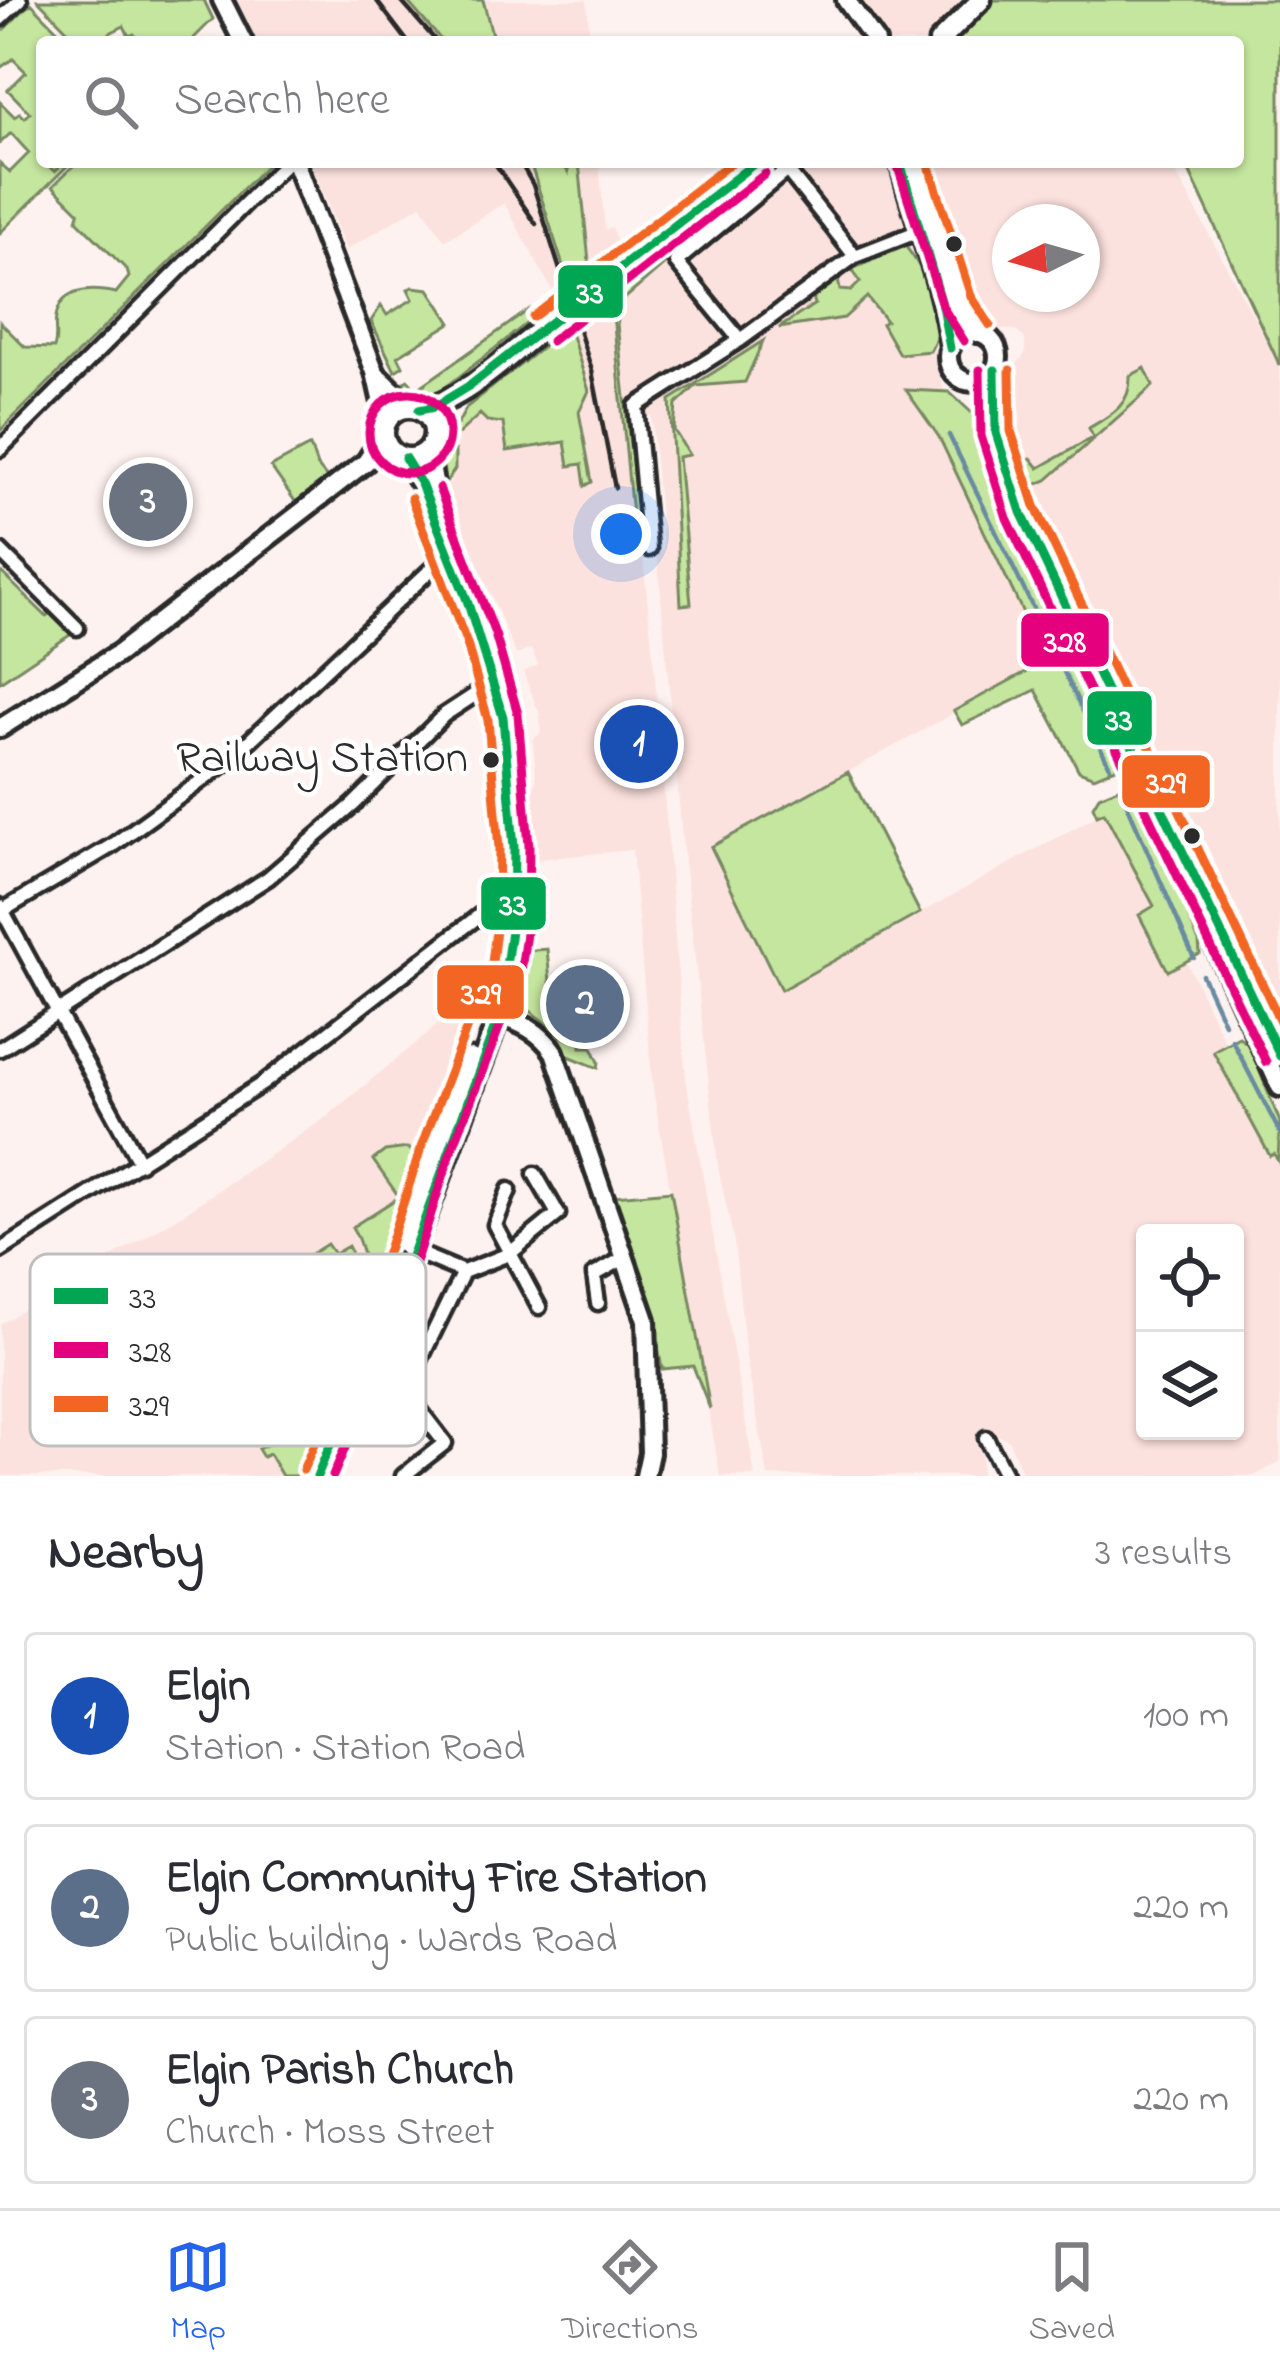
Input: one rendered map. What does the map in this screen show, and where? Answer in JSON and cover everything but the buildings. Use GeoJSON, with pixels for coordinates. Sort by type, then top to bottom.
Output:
{"type":"FeatureCollection","features":[{"type":"Feature","properties":{"kind":"main road"},"geometry":{"type":"LineString","coordinates":[[946,36],[981,0]]}},
{"type":"Feature","properties":{"kind":"main road"},"geometry":{"type":"LineString","coordinates":[[401,457],[431,443],[452,404],[472,384],[748,168]]}},
{"type":"Feature","properties":{"kind":"main road"},"geometry":{"type":"LineString","coordinates":[[453,552],[421,484],[385,429],[400,409],[434,407],[472,384]]}},
{"type":"Feature","properties":{"kind":"main road"},"geometry":{"type":"LineString","coordinates":[[406,1254],[436,1150],[495,1014],[507,966],[514,847],[501,686],[430,479],[429,417],[416,409]]}},
{"type":"Feature","properties":{"kind":"main road"},"geometry":{"type":"LineString","coordinates":[[317,1476],[330,1446]]}},
{"type":"Feature","properties":{"kind":"street"},"geometry":{"type":"LineString","coordinates":[[0,20],[20,0]]}},
{"type":"Feature","properties":{"kind":"street"},"geometry":{"type":"LineString","coordinates":[[222,0],[240,36]]}},
{"type":"Feature","properties":{"kind":"street"},"geometry":{"type":"LineString","coordinates":[[845,0],[852,36]]}},
{"type":"Feature","properties":{"kind":"street"},"geometry":{"type":"LineString","coordinates":[[845,0],[872,36]]}},
{"type":"Feature","properties":{"kind":"street"},"geometry":{"type":"LineString","coordinates":[[0,449],[285,168]]}},
{"type":"Feature","properties":{"kind":"street"},"geometry":{"type":"LineString","coordinates":[[0,728],[119,653],[366,462],[385,429],[376,373],[293,168]]}},
{"type":"Feature","properties":{"kind":"street"},"geometry":{"type":"LineString","coordinates":[[902,168],[957,302],[977,333],[995,344],[996,433]]}},
{"type":"Feature","properties":{"kind":"street"},"geometry":{"type":"LineString","coordinates":[[913,168],[942,301],[951,370],[969,382],[996,433],[1021,512],[1280,1056]]}},
{"type":"Feature","properties":{"kind":"street"},"geometry":{"type":"LineString","coordinates":[[740,340],[676,262],[787,170],[855,256]]}},
{"type":"Feature","properties":{"kind":"street"},"geometry":{"type":"LineString","coordinates":[[649,549],[636,406],[740,340],[855,256],[926,228]]}},
{"type":"Feature","properties":{"kind":"street"},"geometry":{"type":"LineString","coordinates":[[950,348],[966,333],[977,333]]}},
{"type":"Feature","properties":{"kind":"street"},"geometry":{"type":"LineString","coordinates":[[969,382],[984,381],[995,370]]}},
{"type":"Feature","properties":{"kind":"street"},"geometry":{"type":"LineString","coordinates":[[376,373],[416,409]]}},
{"type":"Feature","properties":{"kind":"street"},"geometry":{"type":"LineString","coordinates":[[366,462],[401,457]]}},
{"type":"Feature","properties":{"kind":"street"},"geometry":{"type":"LineString","coordinates":[[0,550],[77,628]]}},
{"type":"Feature","properties":{"kind":"street"},"geometry":{"type":"LineString","coordinates":[[140,1163],[1,909],[113,845],[226,764],[453,552]]}},
{"type":"Feature","properties":{"kind":"street"},"geometry":{"type":"LineString","coordinates":[[0,1049],[268,878],[354,804],[443,715],[464,700],[501,686]]}},
{"type":"Feature","properties":{"kind":"street"},"geometry":{"type":"LineString","coordinates":[[1151,788],[1199,915],[1280,1087]]}},
{"type":"Feature","properties":{"kind":"street"},"geometry":{"type":"LineString","coordinates":[[0,1251],[262,1084],[480,916],[513,909]]}},
{"type":"Feature","properties":{"kind":"street"},"geometry":{"type":"LineString","coordinates":[[495,1014],[528,1026],[554,1052],[626,1257],[646,1320],[650,1453],[645,1476]]}},
{"type":"Feature","properties":{"kind":"street"},"geometry":{"type":"LineString","coordinates":[[426,1347],[463,1272],[509,1254],[558,1214],[535,1174]]}},
{"type":"Feature","properties":{"kind":"street"},"geometry":{"type":"LineString","coordinates":[[509,1190],[495,1225],[538,1307]]}},
{"type":"Feature","properties":{"kind":"street"},"geometry":{"type":"LineString","coordinates":[[408,1249],[420,1254]]}},
{"type":"Feature","properties":{"kind":"street"},"geometry":{"type":"LineString","coordinates":[[426,1257],[463,1272]]}},
{"type":"Feature","properties":{"kind":"street"},"geometry":{"type":"LineString","coordinates":[[598,1303],[594,1275],[626,1257]]}},
{"type":"Feature","properties":{"kind":"street"},"geometry":{"type":"LineString","coordinates":[[404,1476],[445,1443],[426,1419]]}},
{"type":"Feature","properties":{"kind":"street"},"geometry":{"type":"LineString","coordinates":[[986,1438],[1006,1476]]}},
{"type":"Feature","properties":{"kind":"shaded area"},"geometry":{"type":"Polygon","coordinates":[[[237,0],[587,0],[590,36],[255,36],[237,0]]]}},
{"type":"Feature","properties":{"kind":"shaded area"},"geometry":{"type":"Polygon","coordinates":[[[846,0],[981,0],[945,36],[862,36],[846,0]]]}},
{"type":"Feature","properties":{"kind":"shaded area"},"geometry":{"type":"Polygon","coordinates":[[[312,168],[600,168],[605,230],[612,227],[619,249],[611,256],[615,290],[772,168],[890,168],[935,312],[934,347],[943,389],[963,402],[979,425],[1023,562],[1072,650],[1116,750],[1116,768],[1046,662],[711,848],[781,990],[1114,806],[1280,1149],[1280,1462],[1254,1476],[1024,1476],[1008,1439],[993,1434],[977,1444],[981,1476],[768,1476],[746,1358],[734,1242],[718,1167],[684,861],[657,552],[663,550],[651,415],[629,419],[655,675],[686,1079],[755,1476],[720,1476],[653,1090],[632,850],[540,859],[528,880],[528,808],[536,780],[533,740],[541,732],[540,715],[523,672],[538,665],[531,649],[516,655],[445,484],[450,483],[457,452],[455,437],[551,340],[530,309],[553,292],[504,203],[445,241],[421,205],[346,250],[312,168]]]}},
{"type":"Feature","properties":{"kind":"shaded area"},"geometry":{"type":"Polygon","coordinates":[[[923,168],[1173,168],[1280,365],[1280,1033],[1201,865],[1196,842],[1162,782],[1017,473],[1007,388],[1025,354],[1025,339],[1015,330],[997,329],[975,308],[963,280],[954,229],[923,168]]]}},
{"type":"Feature","properties":{"kind":"shaded area"},"geometry":{"type":"Polygon","coordinates":[[[484,987],[489,992],[393,1254],[116,1254],[183,1214],[325,1118],[484,987]]]}},
{"type":"Feature","properties":{"kind":"shaded area"},"geometry":{"type":"Polygon","coordinates":[[[30,1306],[30,1446],[319,1446],[306,1476],[0,1476],[0,1324],[30,1306]]]}},
{"type":"Feature","properties":{"kind":"green space"},"geometry":{"type":"Polygon","coordinates":[[[38,0],[204,0],[213,19],[196,36],[129,36],[124,26],[111,36],[73,36],[38,0]]]}},
{"type":"Feature","properties":{"kind":"green space"},"geometry":{"type":"Polygon","coordinates":[[[406,0],[483,0],[492,36],[438,36],[406,0]]]}},
{"type":"Feature","properties":{"kind":"green space"},"geometry":{"type":"Polygon","coordinates":[[[982,0],[1280,0],[1280,366],[1188,168],[1244,168],[1244,36],[945,36],[982,0]]]}},
{"type":"Feature","properties":{"kind":"green space"},"geometry":{"type":"Polygon","coordinates":[[[31,3],[63,36],[36,36],[36,168],[65,168],[0,233],[0,163],[10,172],[29,153],[11,133],[0,143],[0,102],[15,117],[30,113],[8,90],[26,72],[13,59],[0,68],[0,33],[31,3]]]}},
{"type":"Feature","properties":{"kind":"green space"},"geometry":{"type":"Polygon","coordinates":[[[71,168],[264,168],[0,431],[0,322],[25,347],[54,348],[56,317],[64,300],[88,290],[116,293],[129,277],[53,186],[71,168]]]}},
{"type":"Feature","properties":{"kind":"green space"},"geometry":{"type":"Polygon","coordinates":[[[532,168],[565,168],[568,172],[568,168],[580,168],[590,272],[570,288],[532,168]]]}},
{"type":"Feature","properties":{"kind":"green space"},"geometry":{"type":"Polygon","coordinates":[[[697,226],[702,232],[623,300],[617,324],[641,546],[635,547],[611,293],[697,226]]]}},
{"type":"Feature","properties":{"kind":"green space"},"geometry":{"type":"Polygon","coordinates":[[[905,246],[926,279],[935,309],[937,324],[930,351],[899,354],[882,324],[886,321],[867,297],[844,318],[779,328],[815,304],[813,298],[838,279],[840,290],[851,291],[860,282],[852,269],[905,246]]]}},
{"type":"Feature","properties":{"kind":"green space"},"geometry":{"type":"Polygon","coordinates":[[[408,289],[429,289],[451,323],[398,356],[403,366],[395,371],[371,321],[381,306],[387,315],[413,299],[408,289]]]}},
{"type":"Feature","properties":{"kind":"green space"},"geometry":{"type":"Polygon","coordinates":[[[530,309],[535,317],[441,391],[417,396],[401,384],[408,380],[416,390],[530,309]]]}},
{"type":"Feature","properties":{"kind":"green space"},"geometry":{"type":"Polygon","coordinates":[[[569,326],[589,391],[579,412],[592,482],[585,486],[582,464],[569,466],[565,442],[507,451],[503,423],[487,421],[480,414],[455,437],[455,469],[445,484],[442,452],[467,407],[569,326]]]}},
{"type":"Feature","properties":{"kind":"green space"},"geometry":{"type":"Polygon","coordinates":[[[763,341],[745,382],[696,386],[676,405],[674,430],[689,455],[678,457],[691,604],[681,605],[670,400],[763,341]]]}},
{"type":"Feature","properties":{"kind":"green space"},"geometry":{"type":"Polygon","coordinates":[[[1145,368],[1153,386],[1047,480],[1035,485],[1021,482],[1016,464],[1031,458],[1039,468],[1093,437],[1089,428],[1118,408],[1127,395],[1130,376],[1145,368]]]}},
{"type":"Feature","properties":{"kind":"green space"},"geometry":{"type":"Polygon","coordinates":[[[906,390],[949,392],[972,413],[1023,562],[1051,606],[1116,750],[1116,768],[1094,777],[1079,771],[1036,690],[962,725],[954,711],[1046,661],[939,437],[906,390]]]}},
{"type":"Feature","properties":{"kind":"green space"},"geometry":{"type":"Polygon","coordinates":[[[310,446],[328,479],[297,504],[271,467],[310,446]]]}},
{"type":"Feature","properties":{"kind":"green space"},"geometry":{"type":"Polygon","coordinates":[[[0,571],[46,616],[53,611],[73,633],[0,682],[0,571]]]}},
{"type":"Feature","properties":{"kind":"green space"},"geometry":{"type":"Polygon","coordinates":[[[848,772],[920,913],[781,990],[711,847],[848,772]]]}},
{"type":"Feature","properties":{"kind":"green space"},"geometry":{"type":"Polygon","coordinates":[[[1123,786],[1139,798],[1199,942],[1200,954],[1168,971],[1139,915],[1154,906],[1104,812],[1097,815],[1093,806],[1099,796],[1123,786]]]}},
{"type":"Feature","properties":{"kind":"green space"},"geometry":{"type":"Polygon","coordinates":[[[547,949],[550,982],[561,981],[563,990],[575,989],[581,1047],[592,1047],[598,1068],[566,1055],[559,1034],[524,1006],[519,980],[522,951],[547,949]]]}},
{"type":"Feature","properties":{"kind":"green space"},"geometry":{"type":"Polygon","coordinates":[[[1239,1037],[1249,1045],[1280,1122],[1278,1161],[1274,1154],[1270,1156],[1213,1051],[1239,1037]]]}},
{"type":"Feature","properties":{"kind":"green space"},"geometry":{"type":"Polygon","coordinates":[[[408,1148],[423,1165],[392,1254],[362,1254],[352,1227],[399,1197],[373,1160],[385,1151],[408,1148]]]}},
{"type":"Feature","properties":{"kind":"green space"},"geometry":{"type":"Polygon","coordinates":[[[671,1191],[710,1409],[693,1366],[662,1369],[651,1306],[613,1196],[671,1191]]]}},
{"type":"Feature","properties":{"kind":"green space"},"geometry":{"type":"Polygon","coordinates":[[[327,1244],[334,1254],[311,1254],[327,1244]]]}},
{"type":"Feature","properties":{"kind":"green space"},"geometry":{"type":"Polygon","coordinates":[[[319,1446],[306,1476],[282,1476],[269,1454],[263,1457],[258,1449],[319,1446]]]}},
{"type":"Feature","properties":{"kind":"waterway"},"geometry":{"type":"LineString","coordinates":[[949,435],[1110,767]]}},
{"type":"Feature","properties":{"kind":"waterway"},"geometry":{"type":"LineString","coordinates":[[1120,788],[1194,958]]}},
{"type":"Feature","properties":{"kind":"waterway"},"geometry":{"type":"LineString","coordinates":[[1202,975],[1224,1023]]}},
{"type":"Feature","properties":{"kind":"waterway"},"geometry":{"type":"LineString","coordinates":[[1232,1040],[1280,1133]]}},
{"type":"Feature","properties":{"kind":"railway"},"geometry":{"type":"LineString","coordinates":[[376,0],[403,36]]}},
{"type":"Feature","properties":{"kind":"railway"},"geometry":{"type":"LineString","coordinates":[[400,0],[432,36]]}},
{"type":"Feature","properties":{"kind":"railway"},"geometry":{"type":"LineString","coordinates":[[498,168],[536,224]]}},
{"type":"Feature","properties":{"kind":"railway"},"geometry":{"type":"LineString","coordinates":[[523,168],[533,185],[592,371],[615,488]]}},
{"type":"Feature","properties":{"kind":"transit line","name":"329"},"geometry":{"type":"LineString","coordinates":[[533,317],[724,168]]}},
{"type":"Feature","properties":{"kind":"transit line","name":"33"},"geometry":{"type":"LineString","coordinates":[[419,410],[434,407],[472,384],[748,168]]}},
{"type":"Feature","properties":{"kind":"transit line","name":"328"},"geometry":{"type":"LineString","coordinates":[[898,168],[943,308],[964,341]]}},
{"type":"Feature","properties":{"kind":"transit line","name":"33"},"geometry":{"type":"LineString","coordinates":[[902,168],[950,348]]}},
{"type":"Feature","properties":{"kind":"transit line","name":"329"},"geometry":{"type":"LineString","coordinates":[[930,168],[971,296],[990,325]]}},
{"type":"Feature","properties":{"kind":"transit line","name":"328"},"geometry":{"type":"LineString","coordinates":[[551,341],[765,174]]}},
{"type":"Feature","properties":{"kind":"transit line","name":"328"},"geometry":{"type":"LineString","coordinates":[[980,370],[981,436],[1007,518],[1266,1062]]}},
{"type":"Feature","properties":{"kind":"transit line","name":"33"},"geometry":{"type":"LineString","coordinates":[[995,370],[996,433],[1021,512],[1280,1056]]}},
{"type":"Feature","properties":{"kind":"transit line","name":"329"},"geometry":{"type":"LineString","coordinates":[[1010,370],[1011,431],[1035,506],[1280,1021]]}},
{"type":"Feature","properties":{"kind":"transit line","name":"328"},"geometry":{"type":"LineString","coordinates":[[409,393],[438,404],[449,433],[438,462],[409,473],[380,462],[369,433],[380,404],[409,393]]}},
{"type":"Feature","properties":{"kind":"transit line","name":"33"},"geometry":{"type":"LineString","coordinates":[[405,458],[421,484],[467,600],[503,717],[514,847],[513,916],[499,1016],[412,1254]]}},
{"type":"Feature","properties":{"kind":"transit line","name":"328"},"geometry":{"type":"LineString","coordinates":[[418,1254],[450,1155],[521,971],[528,918],[529,846],[518,714],[495,634],[439,488]]}},
{"type":"Feature","properties":{"kind":"transit line","name":"329"},"geometry":{"type":"LineString","coordinates":[[387,1254],[422,1145],[492,962],[498,915],[499,848],[488,720],[467,644],[411,498]]}},
{"type":"Feature","properties":{"kind":"transit line","name":"329"},"geometry":{"type":"LineString","coordinates":[[303,1470],[313,1446]]}},
{"type":"Feature","properties":{"kind":"transit line","name":"33"},"geometry":{"type":"LineString","coordinates":[[317,1476],[330,1446]]}},
{"type":"Feature","properties":{"kind":"transit line","name":"328"},"geometry":{"type":"LineString","coordinates":[[333,1476],[346,1446]]}},
{"type":"Feature","properties":{"kind":"place","name":"Elgin Parish Church"},"geometry":{"type":"Point","coordinates":[148,502]}},
{"type":"Feature","properties":{"kind":"place","name":"Elgin"},"geometry":{"type":"Point","coordinates":[639,744]}},
{"type":"Feature","properties":{"kind":"place","name":"Railway Station"},"geometry":{"type":"Point","coordinates":[491,760]}},
{"type":"Feature","properties":{"kind":"place","name":"Elgin Community Fire Station"},"geometry":{"type":"Point","coordinates":[585,1004]}}]}
